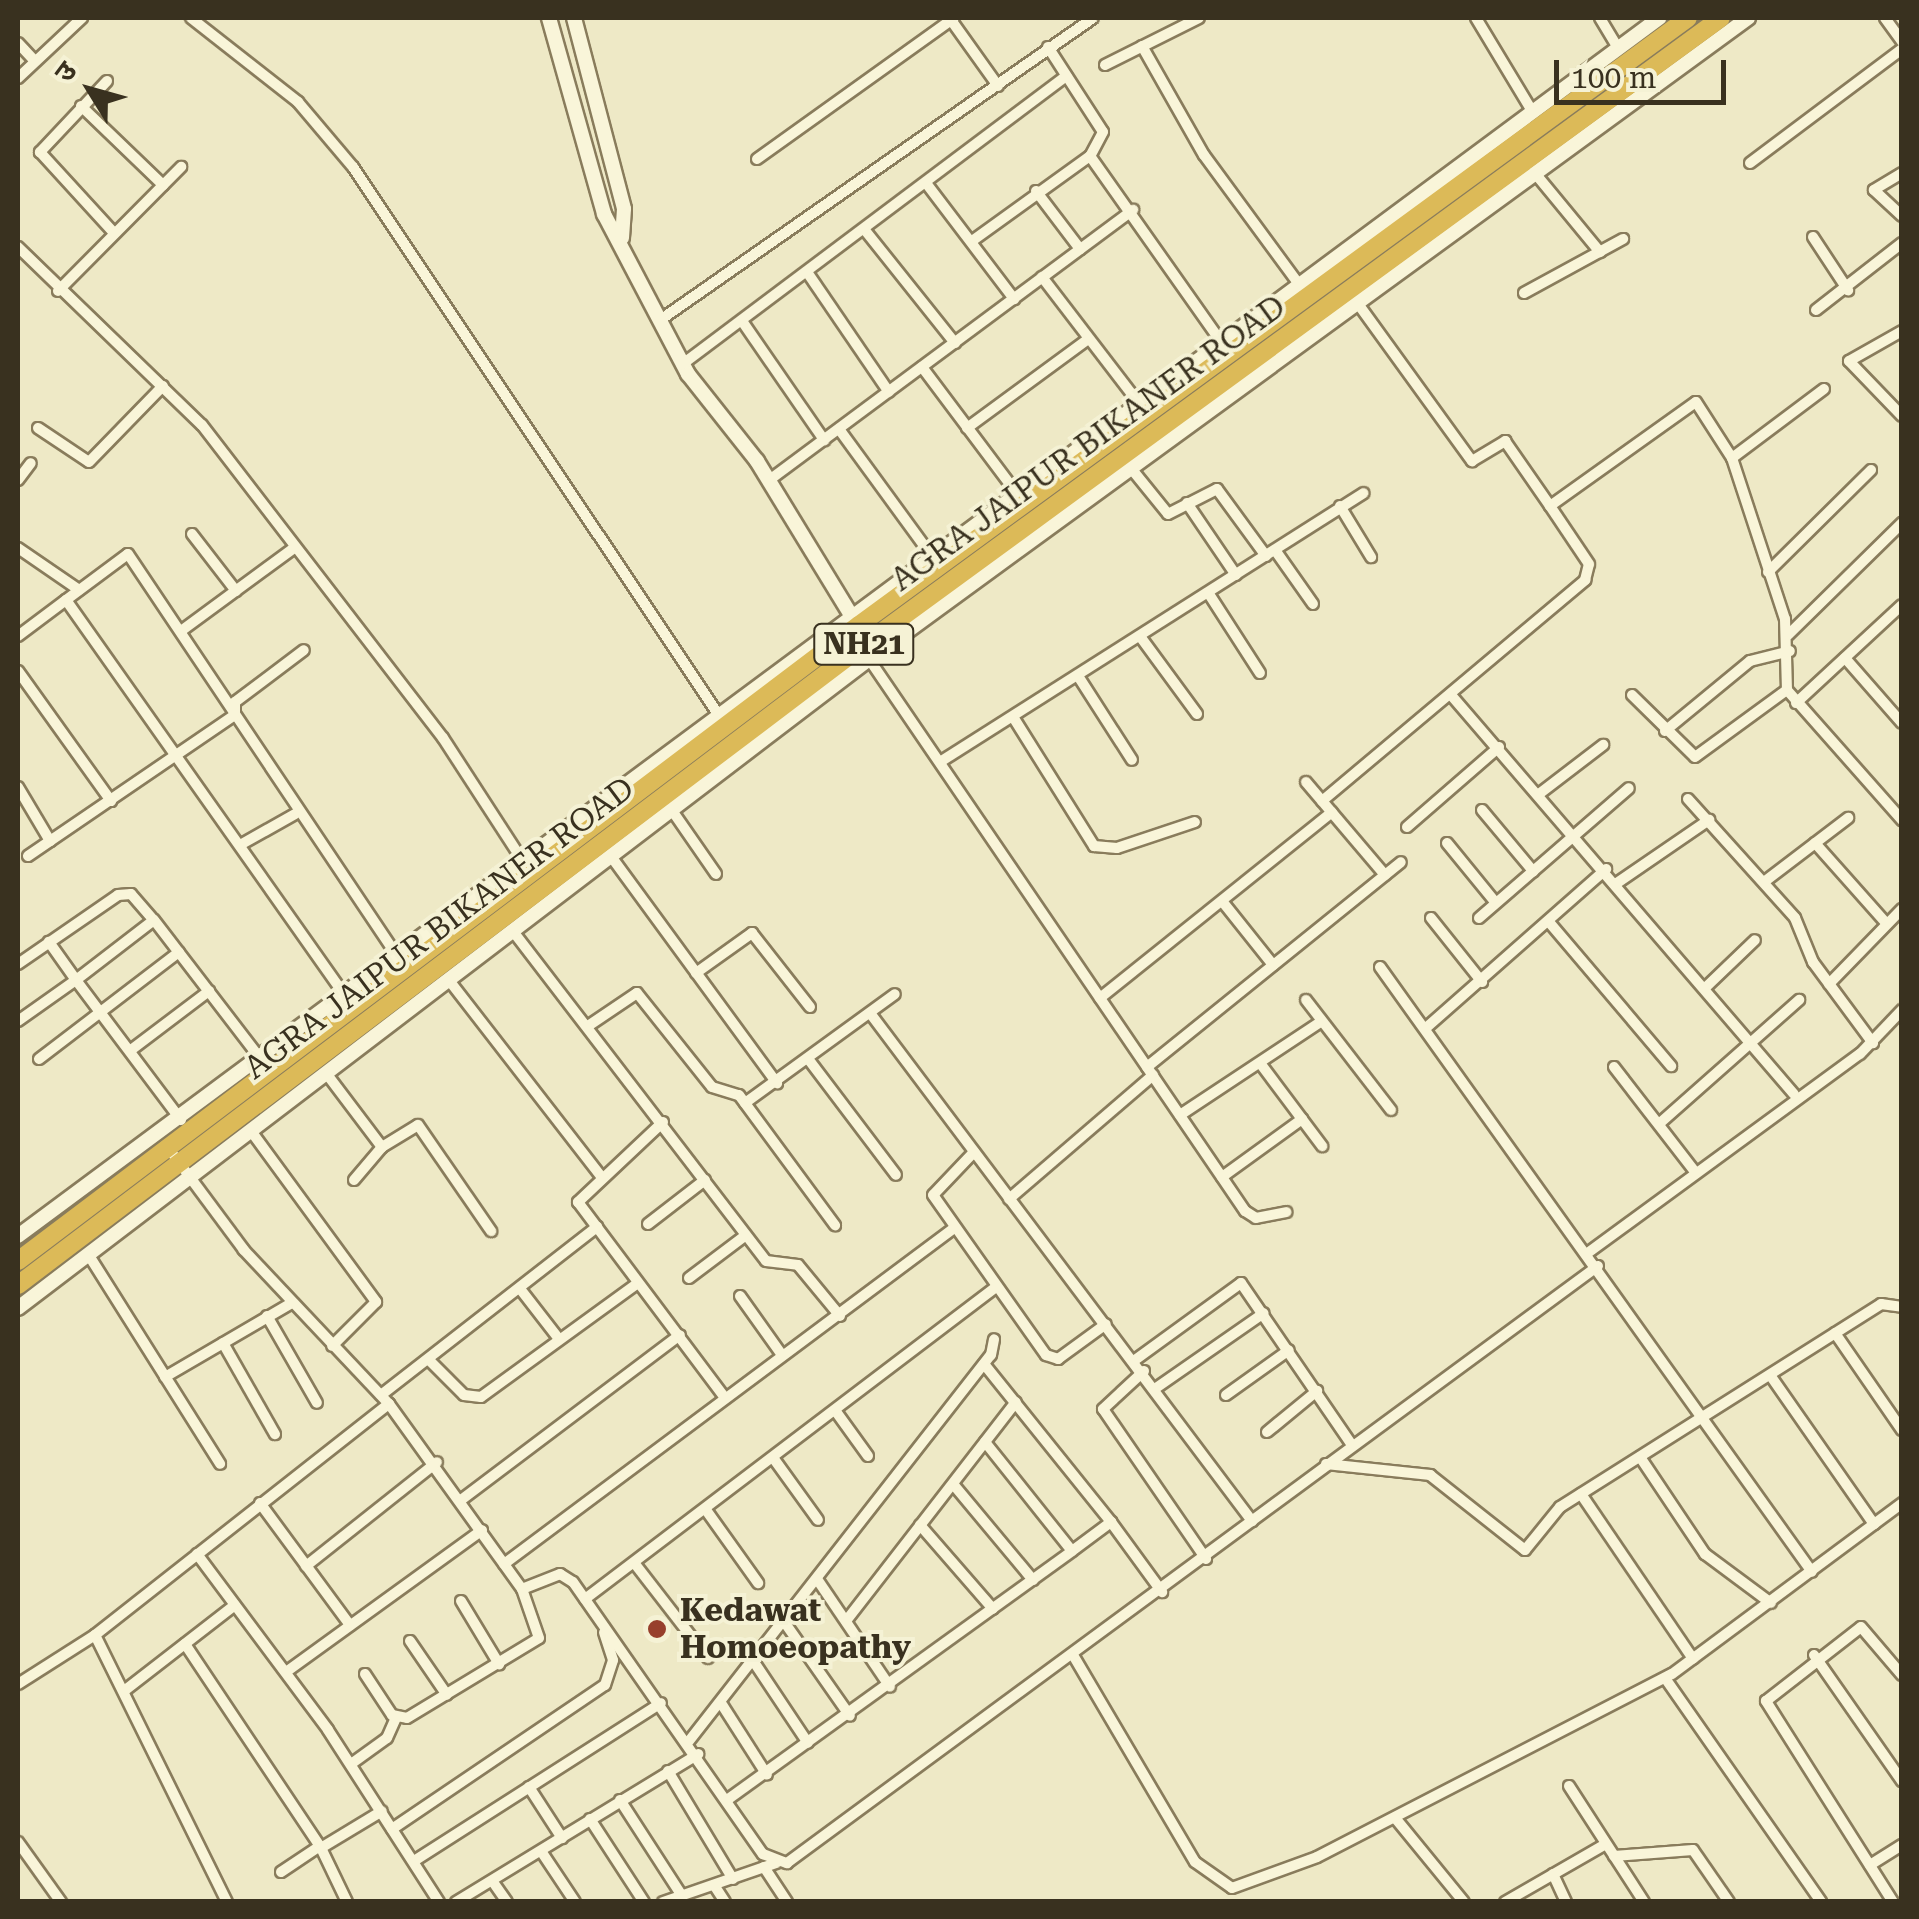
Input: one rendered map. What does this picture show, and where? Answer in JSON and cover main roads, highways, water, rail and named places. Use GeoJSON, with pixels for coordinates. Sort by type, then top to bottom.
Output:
{"type":"FeatureCollection","features":[{"type":"Feature","properties":{"kind":"highway","name":"AGRA JAIPUR BIKANER ROAD"},"geometry":{"type":"LineString","coordinates":[[18,1261],[166,1144],[182,1121],[1688,18]]}},
{"type":"Feature","properties":{"kind":"highway","name":"AGRA JAIPUR BIKANER ROAD"},"geometry":{"type":"LineString","coordinates":[[18,1285],[861,647],[1720,18]]}},
{"type":"Feature","properties":{"kind":"place","name":"Kedawat Homoeopathy"},"geometry":{"type":"Point","coordinates":[657,1629]}}]}
